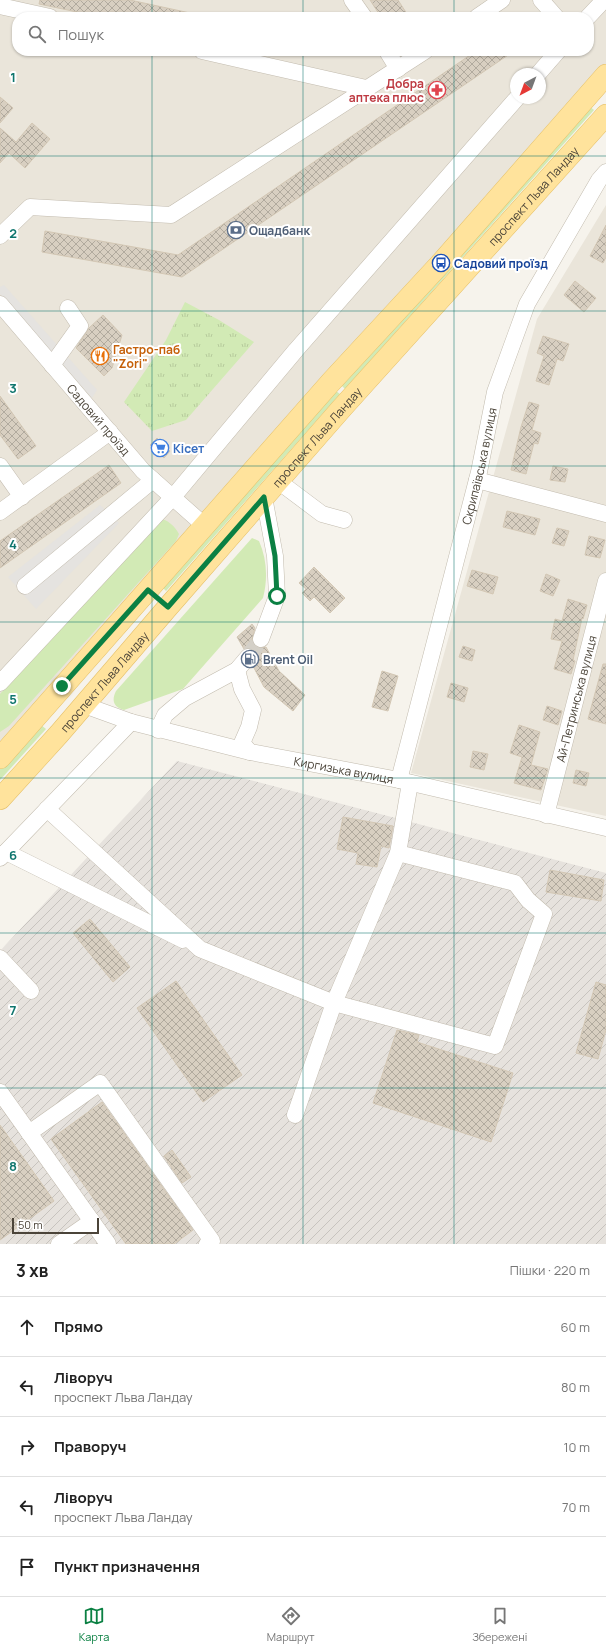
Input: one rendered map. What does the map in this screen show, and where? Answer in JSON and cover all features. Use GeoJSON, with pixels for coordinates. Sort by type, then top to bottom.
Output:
{"type":"FeatureCollection","features":[{"type":"Feature","properties":{"kind":"main road","name":"проспект Льва Ландау"},"geometry":{"type":"LineString","coordinates":[[0,758],[331,382],[441,263],[606,75]]}},
{"type":"Feature","properties":{"kind":"main road","name":"проспект Льва Ландау"},"geometry":{"type":"LineString","coordinates":[[0,799],[84,705],[341,409],[606,115]]}},
{"type":"Feature","properties":{"kind":"main road"},"geometry":{"type":"LineString","coordinates":[[148,590],[168,607]]}},
{"type":"Feature","properties":{"kind":"main road"},"geometry":{"type":"LineString","coordinates":[[62,686],[84,705]]}},
{"type":"Feature","properties":{"kind":"street"},"geometry":{"type":"LineString","coordinates":[[352,0],[360,12]]}},
{"type":"Feature","properties":{"kind":"street"},"geometry":{"type":"LineString","coordinates":[[484,12],[502,0]]}},
{"type":"Feature","properties":{"kind":"street"},"geometry":{"type":"LineString","coordinates":[[541,0],[552,12]]}},
{"type":"Feature","properties":{"kind":"street"},"geometry":{"type":"LineString","coordinates":[[593,12],[604,0]]}},
{"type":"Feature","properties":{"kind":"street"},"geometry":{"type":"LineString","coordinates":[[0,6],[27,12]]}},
{"type":"Feature","properties":{"kind":"street"},"geometry":{"type":"LineString","coordinates":[[224,56],[366,88]]}},
{"type":"Feature","properties":{"kind":"street"},"geometry":{"type":"LineString","coordinates":[[390,56],[398,69]]}},
{"type":"Feature","properties":{"kind":"street"},"geometry":{"type":"LineString","coordinates":[[0,236],[30,208],[171,215],[418,56]]}},
{"type":"Feature","properties":{"kind":"street"},"geometry":{"type":"LineString","coordinates":[[543,68],[554,56]]}},
{"type":"Feature","properties":{"kind":"street"},"geometry":{"type":"LineString","coordinates":[[0,683],[173,497],[296,350],[512,104]]}},
{"type":"Feature","properties":{"kind":"street","name":"Скрипаївська вулиця"},"geometry":{"type":"LineString","coordinates":[[295,1115],[334,1003],[398,853],[404,782],[477,480],[495,392],[527,304],[599,180],[606,172]]}},
{"type":"Feature","properties":{"kind":"street","name":"Садовий проїзд"},"geometry":{"type":"LineString","coordinates":[[0,304],[153,480],[205,526]]}},
{"type":"Feature","properties":{"kind":"street"},"geometry":{"type":"LineString","coordinates":[[52,365],[80,326],[68,308]]}},
{"type":"Feature","properties":{"kind":"street"},"geometry":{"type":"LineString","coordinates":[[0,512],[110,432]]}},
{"type":"Feature","properties":{"kind":"street"},"geometry":{"type":"LineString","coordinates":[[0,466],[22,497]]}},
{"type":"Feature","properties":{"kind":"street"},"geometry":{"type":"LineString","coordinates":[[25,586],[153,480]]}},
{"type":"Feature","properties":{"kind":"street"},"geometry":{"type":"LineString","coordinates":[[477,480],[606,514]]}},
{"type":"Feature","properties":{"kind":"street"},"geometry":{"type":"LineString","coordinates":[[278,481],[322,514],[344,520]]}},
{"type":"Feature","properties":{"kind":"street"},"geometry":{"type":"LineString","coordinates":[[261,639],[277,596],[275,556],[264,497]]}},
{"type":"Feature","properties":{"kind":"street","name":"Ай-Петринська вулиця"},"geometry":{"type":"LineString","coordinates":[[546,815],[606,581]]}},
{"type":"Feature","properties":{"kind":"street"},"geometry":{"type":"LineString","coordinates":[[158,730],[165,715],[185,698],[237,670],[248,657]]}},
{"type":"Feature","properties":{"kind":"street"},"geometry":{"type":"LineString","coordinates":[[237,670],[242,689],[253,710],[249,727],[242,743],[250,752]]}},
{"type":"Feature","properties":{"kind":"street","name":"Киргизька вулиця"},"geometry":{"type":"LineString","coordinates":[[84,705],[158,730],[250,752],[404,782],[606,828]]}},
{"type":"Feature","properties":{"kind":"street"},"geometry":{"type":"LineString","coordinates":[[131,722],[3,855],[200,949],[334,1003],[495,1046],[544,914],[528,900],[515,882],[398,853]]}},
{"type":"Feature","properties":{"kind":"street"},"geometry":{"type":"LineString","coordinates":[[47,809],[200,949]]}},
{"type":"Feature","properties":{"kind":"street"},"geometry":{"type":"LineString","coordinates":[[0,958],[32,990]]}},
{"type":"Feature","properties":{"kind":"street"},"geometry":{"type":"LineString","coordinates":[[30,1134],[100,1083],[212,1241],[207,1244]]}},
{"type":"Feature","properties":{"kind":"street"},"geometry":{"type":"LineString","coordinates":[[0,1092],[108,1244]]}},
{"type":"Feature","properties":{"kind":"street"},"geometry":{"type":"LineString","coordinates":[[59,1244],[92,1221]]}},
{"type":"Feature","properties":{"kind":"shaded area"},"geometry":{"type":"Polygon","coordinates":[[[0,0],[606,0],[606,73],[0,754],[0,0]]]}},
{"type":"Feature","properties":{"kind":"shaded area"},"geometry":{"type":"Polygon","coordinates":[[[606,205],[606,816],[411,773],[537,319],[606,205]]]}},
{"type":"Feature","properties":{"kind":"shaded area"},"geometry":{"type":"Polygon","coordinates":[[[4,285],[97,390],[92,398],[0,294],[0,287],[4,285]]]}},
{"type":"Feature","properties":{"kind":"shaded area"},"geometry":{"type":"Polygon","coordinates":[[[100,505],[119,523],[36,609],[8,577],[100,505]]]}},
{"type":"Feature","properties":{"kind":"shaded area"},"geometry":{"type":"Polygon","coordinates":[[[177,761],[606,873],[606,1244],[0,1244],[0,951],[177,761]]]}},
{"type":"Feature","properties":{"kind":"green space"},"geometry":{"type":"Polygon","coordinates":[[[589,106],[594,110],[345,389],[341,385],[589,106]]]}},
{"type":"Feature","properties":{"kind":"green space"},"geometry":{"type":"Polygon","coordinates":[[[185,302],[219,320],[254,342],[186,420],[152,431],[124,402],[166,340],[185,302]]]}},
{"type":"Feature","properties":{"kind":"green space"},"geometry":{"type":"Polygon","coordinates":[[[336,391],[340,394],[166,591],[162,587],[336,391]]]}},
{"type":"Feature","properties":{"kind":"green space"},"geometry":{"type":"Polygon","coordinates":[[[158,518],[170,523],[175,528],[179,534],[176,541],[9,726],[0,732],[0,694],[158,518]]]}},
{"type":"Feature","properties":{"kind":"green space"},"geometry":{"type":"Polygon","coordinates":[[[252,538],[259,541],[264,555],[266,584],[263,598],[183,689],[124,710],[118,707],[114,703],[114,695],[116,691],[252,538]]]}},
{"type":"Feature","properties":{"kind":"green space"},"geometry":{"type":"Polygon","coordinates":[[[41,725],[46,729],[0,780],[0,769],[41,725]]]}},
{"type":"Feature","properties":{"kind":"building"},"geometry":{"type":"Polygon","coordinates":[[[40,0],[130,0],[185,12],[77,12],[39,4],[40,0]]]}},
{"type":"Feature","properties":{"kind":"building"},"geometry":{"type":"Polygon","coordinates":[[[370,0],[398,0],[406,12],[378,12],[370,0]]]}},
{"type":"Feature","properties":{"kind":"building"},"geometry":{"type":"Polygon","coordinates":[[[469,56],[507,56],[182,277],[42,252],[45,231],[178,255],[469,56]]]}},
{"type":"Feature","properties":{"kind":"building"},"geometry":{"type":"Polygon","coordinates":[[[0,97],[13,108],[0,123],[0,97]]]}},
{"type":"Feature","properties":{"kind":"building"},"geometry":{"type":"Polygon","coordinates":[[[32,123],[50,139],[25,168],[9,153],[0,163],[0,128],[16,142],[32,123]]]}},
{"type":"Feature","properties":{"kind":"building"},"geometry":{"type":"Polygon","coordinates":[[[606,225],[606,257],[603,263],[590,256],[606,225]]]}},
{"type":"Feature","properties":{"kind":"building"},"geometry":{"type":"Polygon","coordinates":[[[575,281],[596,298],[584,312],[564,295],[575,281]]]}},
{"type":"Feature","properties":{"kind":"building","name":"Гастро-паб \"Zori\""},"geometry":{"type":"Polygon","coordinates":[[[103,315],[122,335],[112,368],[104,376],[76,348],[89,328],[103,315]]]}},
{"type":"Feature","properties":{"kind":"building"},"geometry":{"type":"Polygon","coordinates":[[[543,336],[569,344],[563,361],[557,359],[549,385],[536,381],[544,356],[537,353],[543,336]]]}},
{"type":"Feature","properties":{"kind":"building"},"geometry":{"type":"Polygon","coordinates":[[[0,396],[36,446],[18,459],[0,435],[0,396]]]}},
{"type":"Feature","properties":{"kind":"building"},"geometry":{"type":"Polygon","coordinates":[[[529,402],[539,405],[532,430],[541,433],[538,444],[534,443],[526,474],[511,470],[521,427],[529,402]]]}},
{"type":"Feature","properties":{"kind":"building","name":"Кісет"},"geometry":{"type":"Polygon","coordinates":[[[157,438],[170,451],[164,458],[150,445],[157,438]]]}},
{"type":"Feature","properties":{"kind":"building"},"geometry":{"type":"Polygon","coordinates":[[[109,465],[121,483],[0,568],[0,541],[109,465]]]}},
{"type":"Feature","properties":{"kind":"building"},"geometry":{"type":"Polygon","coordinates":[[[553,466],[568,469],[565,482],[550,480],[553,466]]]}},
{"type":"Feature","properties":{"kind":"building"},"geometry":{"type":"Polygon","coordinates":[[[507,511],[540,519],[535,535],[503,527],[507,511]]]}},
{"type":"Feature","properties":{"kind":"building"},"geometry":{"type":"Polygon","coordinates":[[[557,528],[569,531],[564,546],[552,543],[557,528]]]}},
{"type":"Feature","properties":{"kind":"building"},"geometry":{"type":"Polygon","coordinates":[[[589,536],[605,540],[600,558],[585,555],[589,536]]]}},
{"type":"Feature","properties":{"kind":"building"},"geometry":{"type":"Polygon","coordinates":[[[314,567],[345,598],[330,613],[314,597],[310,601],[302,593],[306,589],[299,583],[314,567]]]}},
{"type":"Feature","properties":{"kind":"building"},"geometry":{"type":"Polygon","coordinates":[[[472,570],[498,577],[493,594],[467,586],[472,570]]]}},
{"type":"Feature","properties":{"kind":"building"},"geometry":{"type":"Polygon","coordinates":[[[546,574],[560,580],[553,596],[540,591],[546,574]]]}},
{"type":"Feature","properties":{"kind":"building"},"geometry":{"type":"Polygon","coordinates":[[[568,599],[587,605],[583,619],[582,618],[573,660],[575,661],[571,674],[554,669],[562,641],[551,639],[555,619],[562,621],[568,599]]]}},
{"type":"Feature","properties":{"kind":"building"},"geometry":{"type":"Polygon","coordinates":[[[252,624],[255,628],[252,640],[253,645],[258,648],[266,647],[279,671],[305,695],[293,711],[264,687],[253,666],[257,659],[257,653],[250,648],[244,649],[237,637],[252,624]]]}},
{"type":"Feature","properties":{"kind":"building"},"geometry":{"type":"Polygon","coordinates":[[[463,646],[475,650],[472,661],[459,657],[463,646]]]}},
{"type":"Feature","properties":{"kind":"building"},"geometry":{"type":"Polygon","coordinates":[[[603,664],[606,664],[606,724],[588,719],[603,664]]]}},
{"type":"Feature","properties":{"kind":"building"},"geometry":{"type":"Polygon","coordinates":[[[382,671],[398,676],[388,711],[372,707],[382,671]]]}},
{"type":"Feature","properties":{"kind":"building"},"geometry":{"type":"Polygon","coordinates":[[[451,683],[468,688],[464,702],[447,697],[451,683]]]}},
{"type":"Feature","properties":{"kind":"building"},"geometry":{"type":"Polygon","coordinates":[[[547,706],[562,711],[558,725],[543,720],[547,706]]]}},
{"type":"Feature","properties":{"kind":"building"},"geometry":{"type":"Polygon","coordinates":[[[519,725],[540,732],[531,765],[548,769],[541,790],[514,783],[522,757],[510,753],[519,725]]]}},
{"type":"Feature","properties":{"kind":"building"},"geometry":{"type":"Polygon","coordinates":[[[473,751],[488,754],[484,770],[470,767],[473,751]]]}},
{"type":"Feature","properties":{"kind":"building"},"geometry":{"type":"Polygon","coordinates":[[[576,770],[589,773],[586,786],[573,783],[576,770]]]}},
{"type":"Feature","properties":{"kind":"building"},"geometry":{"type":"Polygon","coordinates":[[[343,817],[393,826],[389,848],[381,846],[377,867],[356,864],[358,853],[337,849],[343,817]]]}},
{"type":"Feature","properties":{"kind":"building"},"geometry":{"type":"Polygon","coordinates":[[[550,870],[604,880],[601,901],[546,892],[550,870]]]}},
{"type":"Feature","properties":{"kind":"building"},"geometry":{"type":"Polygon","coordinates":[[[90,919],[130,967],[113,982],[73,933],[90,919]]]}},
{"type":"Feature","properties":{"kind":"building"},"geometry":{"type":"Polygon","coordinates":[[[176,981],[242,1075],[203,1102],[137,1008],[176,981]]]}},
{"type":"Feature","properties":{"kind":"building"},"geometry":{"type":"Polygon","coordinates":[[[596,982],[606,985],[606,1030],[598,1059],[576,1053],[596,982]]]}},
{"type":"Feature","properties":{"kind":"building"},"geometry":{"type":"Polygon","coordinates":[[[397,1030],[419,1035],[417,1042],[513,1073],[491,1142],[373,1103],[397,1030]]]}},
{"type":"Feature","properties":{"kind":"building"},"geometry":{"type":"Polygon","coordinates":[[[102,1102],[193,1230],[174,1244],[126,1244],[51,1139],[102,1102]]]}},
{"type":"Feature","properties":{"kind":"building"},"geometry":{"type":"Polygon","coordinates":[[[0,1125],[54,1201],[0,1240],[0,1125]]]}},
{"type":"Feature","properties":{"kind":"building"},"geometry":{"type":"Polygon","coordinates":[[[172,1150],[191,1177],[182,1183],[164,1156],[172,1150]]]}},
{"type":"Feature","properties":{"kind":"tunnel"},"geometry":{"type":"LineString","coordinates":[[248,657],[261,639]]}},
{"type":"Feature","properties":{"kind":"place","name":"Добра аптека плюс"},"geometry":{"type":"Point","coordinates":[437,90]}},
{"type":"Feature","properties":{"kind":"place","name":"Ощадбанк"},"geometry":{"type":"Point","coordinates":[236,230]}},
{"type":"Feature","properties":{"kind":"place","name":"Садовий проїзд"},"geometry":{"type":"Point","coordinates":[441,263]}},
{"type":"Feature","properties":{"kind":"place","name":"Гастро-паб \"Zori\""},"geometry":{"type":"Point","coordinates":[100,356]}},
{"type":"Feature","properties":{"kind":"place","name":"Кісет"},"geometry":{"type":"Point","coordinates":[160,448]}},
{"type":"Feature","properties":{"kind":"place","name":"Brent Oil"},"geometry":{"type":"Point","coordinates":[250,659]}},
{"type":"Feature","properties":{"kind":"route"},"geometry":{"type":"LineString","coordinates":[[62,686],[148,590],[168,607],[264,497],[275,556],[277,596]]}}]}
